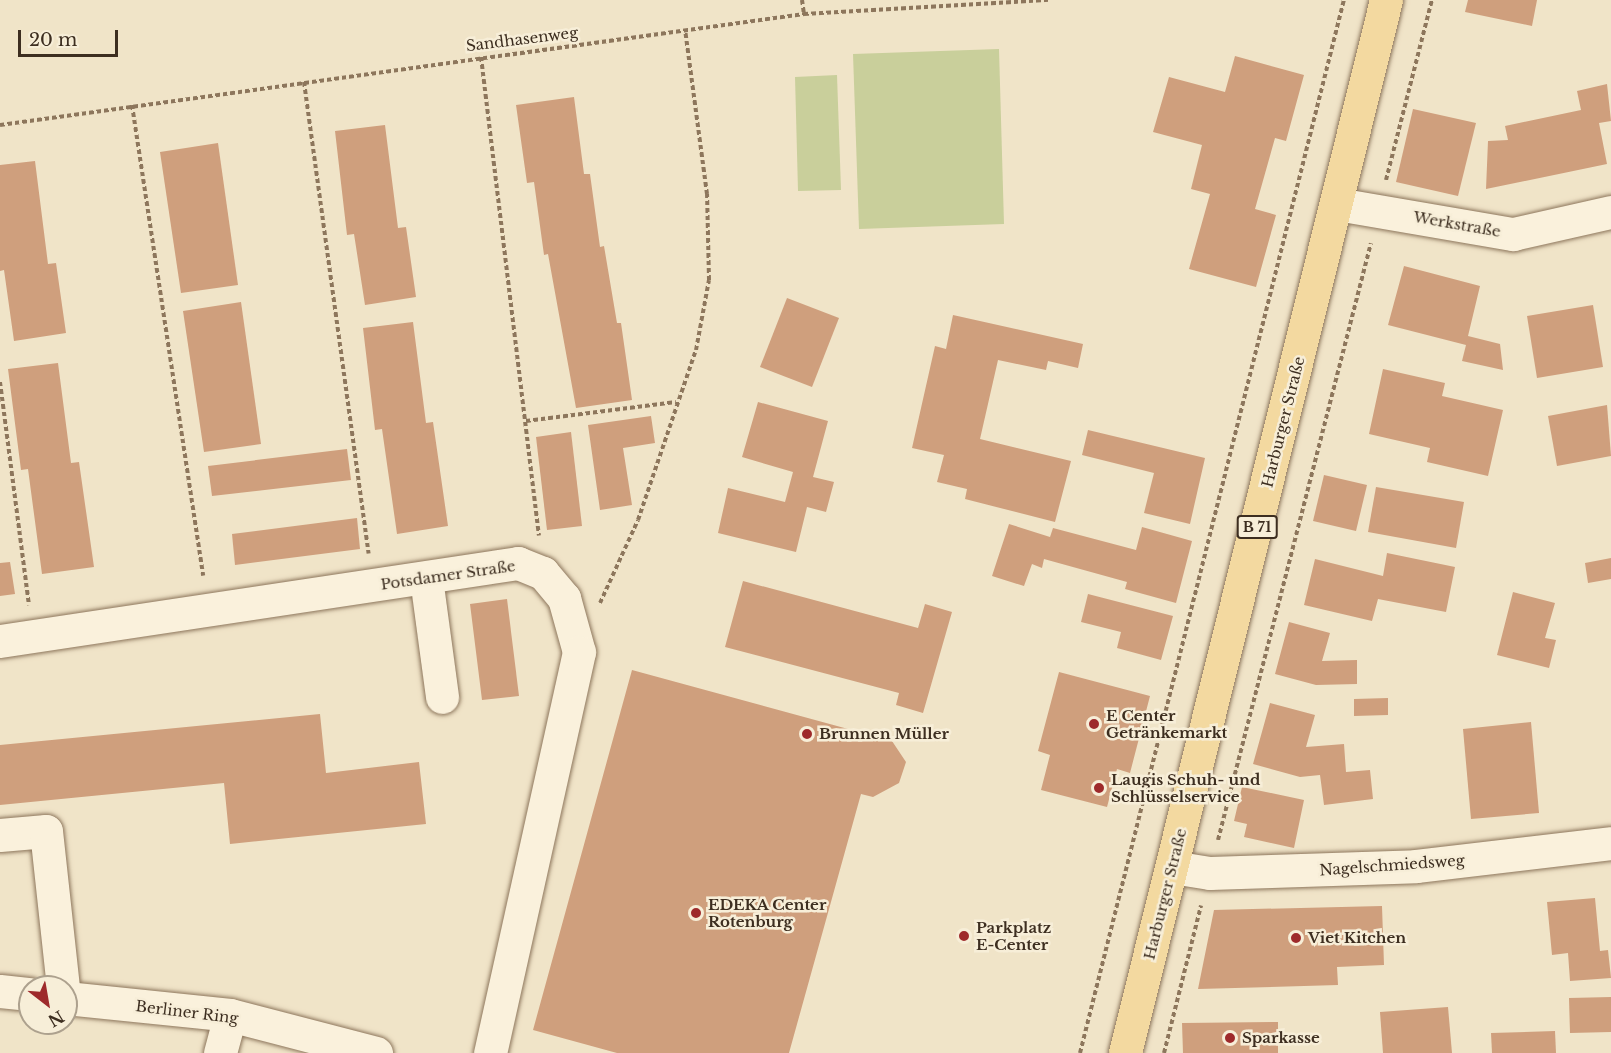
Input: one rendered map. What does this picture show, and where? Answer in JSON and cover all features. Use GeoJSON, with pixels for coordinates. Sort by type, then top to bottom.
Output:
{"type":"FeatureCollection","features":[{"type":"Feature","properties":{"kind":"main road","name":"Harburger Straße"},"geometry":{"type":"LineString","coordinates":[[1125,1053],[1386,0]]}},
{"type":"Feature","properties":{"kind":"street","name":"Werkstraße"},"geometry":{"type":"LineString","coordinates":[[1337,204],[1513,234],[1611,212]]}},
{"type":"Feature","properties":{"kind":"street","name":"Potsdamer Straße"},"geometry":{"type":"LineString","coordinates":[[0,641],[518,563],[543,573]]}},
{"type":"Feature","properties":{"kind":"street"},"geometry":{"type":"LineString","coordinates":[[490,1053],[579,652],[564,598],[543,573]]}},
{"type":"Feature","properties":{"kind":"street"},"geometry":{"type":"LineString","coordinates":[[426,578],[442,697]]}},
{"type":"Feature","properties":{"kind":"street"},"geometry":{"type":"LineString","coordinates":[[0,835],[46,831],[62,975]]}},
{"type":"Feature","properties":{"kind":"street","name":"Nagelschmiedsweg"},"geometry":{"type":"LineString","coordinates":[[1172,867],[1210,873],[1416,866],[1611,843]]}},
{"type":"Feature","properties":{"kind":"street"},"geometry":{"type":"LineString","coordinates":[[0,991],[18,993]]}},
{"type":"Feature","properties":{"kind":"street","name":"Berliner Ring"},"geometry":{"type":"LineString","coordinates":[[78,999],[230,1015],[376,1053]]}},
{"type":"Feature","properties":{"kind":"street"},"geometry":{"type":"LineString","coordinates":[[220,1053],[230,1015]]}},
{"type":"Feature","properties":{"kind":"path"},"geometry":{"type":"LineString","coordinates":[[802,0],[804,14]]}},
{"type":"Feature","properties":{"kind":"path","name":"Sandhasenweg"},"geometry":{"type":"LineString","coordinates":[[0,124],[804,14],[1050,0]]}},
{"type":"Feature","properties":{"kind":"path"},"geometry":{"type":"LineString","coordinates":[[1080,1053],[1344,0]]}},
{"type":"Feature","properties":{"kind":"path"},"geometry":{"type":"LineString","coordinates":[[1164,1053],[1432,0]]}},
{"type":"Feature","properties":{"kind":"path"},"geometry":{"type":"LineString","coordinates":[[579,652],[638,520],[676,402],[696,350],[709,280],[707,194],[686,30]]}},
{"type":"Feature","properties":{"kind":"path"},"geometry":{"type":"LineString","coordinates":[[481,57],[543,573]]}},
{"type":"Feature","properties":{"kind":"path"},"geometry":{"type":"LineString","coordinates":[[304,82],[373,585]]}},
{"type":"Feature","properties":{"kind":"path"},"geometry":{"type":"LineString","coordinates":[[132,105],[209,610]]}},
{"type":"Feature","properties":{"kind":"path"},"geometry":{"type":"LineString","coordinates":[[0,382],[34,636]]}},
{"type":"Feature","properties":{"kind":"path"},"geometry":{"type":"LineString","coordinates":[[526,421],[676,402]]}},
{"type":"Feature","properties":{"kind":"green space"},"geometry":{"type":"Polygon","coordinates":[[[999,49],[1004,224],[859,229],[853,54],[999,49]]]}},
{"type":"Feature","properties":{"kind":"green space"},"geometry":{"type":"Polygon","coordinates":[[[837,75],[841,190],[798,191],[795,77],[837,75]]]}},
{"type":"Feature","properties":{"kind":"building"},"geometry":{"type":"Polygon","coordinates":[[[1468,0],[1537,0],[1532,26],[1465,12],[1468,0]]]}},
{"type":"Feature","properties":{"kind":"building"},"geometry":{"type":"Polygon","coordinates":[[[1235,56],[1304,75],[1286,141],[1275,138],[1255,209],[1276,215],[1256,287],[1189,269],[1210,194],[1191,189],[1202,145],[1153,132],[1169,77],[1225,92],[1235,56]]]}},
{"type":"Feature","properties":{"kind":"building"},"geometry":{"type":"Polygon","coordinates":[[[1607,84],[1611,121],[1599,123],[1607,164],[1486,189],[1488,141],[1508,140],[1505,126],[1581,110],[1577,91],[1607,84]]]}},
{"type":"Feature","properties":{"kind":"building"},"geometry":{"type":"Polygon","coordinates":[[[574,97],[584,174],[590,174],[600,247],[604,246],[617,323],[621,323],[632,400],[576,408],[548,254],[544,255],[534,182],[527,183],[516,105],[574,97]]]}},
{"type":"Feature","properties":{"kind":"building"},"geometry":{"type":"Polygon","coordinates":[[[1413,109],[1476,123],[1458,196],[1396,182],[1413,109]]]}},
{"type":"Feature","properties":{"kind":"building"},"geometry":{"type":"Polygon","coordinates":[[[385,125],[398,228],[406,227],[416,297],[365,305],[354,234],[347,235],[335,131],[385,125]]]}},
{"type":"Feature","properties":{"kind":"building"},"geometry":{"type":"Polygon","coordinates":[[[218,143],[238,285],[181,293],[160,152],[218,143]]]}},
{"type":"Feature","properties":{"kind":"building"},"geometry":{"type":"Polygon","coordinates":[[[35,161],[48,264],[56,263],[66,333],[14,341],[4,270],[0,271],[0,165],[35,161]]]}},
{"type":"Feature","properties":{"kind":"building"},"geometry":{"type":"Polygon","coordinates":[[[1404,266],[1480,286],[1468,336],[1500,344],[1503,370],[1462,361],[1466,345],[1388,325],[1404,266]]]}},
{"type":"Feature","properties":{"kind":"building"},"geometry":{"type":"Polygon","coordinates":[[[787,298],[839,318],[812,387],[760,367],[787,298]]]}},
{"type":"Feature","properties":{"kind":"building"},"geometry":{"type":"Polygon","coordinates":[[[241,302],[261,444],[204,452],[183,311],[241,302]]]}},
{"type":"Feature","properties":{"kind":"building"},"geometry":{"type":"Polygon","coordinates":[[[1593,305],[1603,367],[1537,378],[1527,316],[1593,305]]]}},
{"type":"Feature","properties":{"kind":"building"},"geometry":{"type":"Polygon","coordinates":[[[953,315],[1083,344],[1078,368],[1048,361],[1046,370],[998,360],[980,439],[1071,461],[1055,522],[965,499],[967,489],[937,482],[944,455],[912,448],[935,346],[946,349],[953,315]]]}},
{"type":"Feature","properties":{"kind":"building"},"geometry":{"type":"Polygon","coordinates":[[[413,322],[426,423],[433,422],[448,526],[397,534],[382,429],[375,430],[363,328],[413,322]]]}},
{"type":"Feature","properties":{"kind":"building"},"geometry":{"type":"Polygon","coordinates":[[[58,363],[71,463],[79,462],[94,567],[42,574],[28,469],[21,470],[8,369],[58,363]]]}},
{"type":"Feature","properties":{"kind":"building"},"geometry":{"type":"Polygon","coordinates":[[[1383,369],[1445,383],[1442,396],[1503,410],[1488,476],[1427,462],[1430,448],[1369,434],[1383,369]]]}},
{"type":"Feature","properties":{"kind":"building"},"geometry":{"type":"Polygon","coordinates":[[[758,402],[828,421],[813,477],[834,482],[826,512],[807,507],[796,552],[718,533],[728,488],[785,502],[793,472],[742,457],[758,402]]]}},
{"type":"Feature","properties":{"kind":"building"},"geometry":{"type":"Polygon","coordinates":[[[1607,405],[1611,456],[1557,466],[1548,416],[1607,405]]]}},
{"type":"Feature","properties":{"kind":"building"},"geometry":{"type":"Polygon","coordinates":[[[651,416],[655,443],[623,448],[632,505],[600,510],[588,425],[651,416]]]}},
{"type":"Feature","properties":{"kind":"building"},"geometry":{"type":"Polygon","coordinates":[[[1088,430],[1205,458],[1190,524],[1144,513],[1154,473],[1082,455],[1088,430]]]}},
{"type":"Feature","properties":{"kind":"building"},"geometry":{"type":"Polygon","coordinates":[[[571,432],[582,526],[547,530],[536,437],[571,432]]]}},
{"type":"Feature","properties":{"kind":"building"},"geometry":{"type":"Polygon","coordinates":[[[347,449],[351,480],[212,496],[208,466],[347,449]]]}},
{"type":"Feature","properties":{"kind":"building"},"geometry":{"type":"Polygon","coordinates":[[[1324,475],[1367,485],[1356,531],[1313,521],[1324,475]]]}},
{"type":"Feature","properties":{"kind":"building"},"geometry":{"type":"Polygon","coordinates":[[[1376,487],[1464,502],[1456,548],[1368,532],[1376,487]]]}},
{"type":"Feature","properties":{"kind":"building"},"geometry":{"type":"Polygon","coordinates":[[[357,518],[360,549],[235,565],[232,534],[357,518]]]}},
{"type":"Feature","properties":{"kind":"building"},"geometry":{"type":"Polygon","coordinates":[[[1009,524],[1050,537],[1053,528],[1136,550],[1142,527],[1192,541],[1176,603],[1125,589],[1127,582],[1044,559],[1042,568],[1032,564],[1024,586],[992,576],[1009,524]]]}},
{"type":"Feature","properties":{"kind":"building"},"geometry":{"type":"Polygon","coordinates":[[[1387,553],[1455,567],[1446,612],[1378,599],[1372,621],[1304,605],[1315,559],[1383,576],[1387,553]]]}},
{"type":"Feature","properties":{"kind":"building"},"geometry":{"type":"Polygon","coordinates":[[[1611,558],[1611,579],[1588,583],[1585,563],[1611,558]]]}},
{"type":"Feature","properties":{"kind":"building"},"geometry":{"type":"Polygon","coordinates":[[[10,562],[15,594],[0,596],[0,563],[10,562]]]}},
{"type":"Feature","properties":{"kind":"building"},"geometry":{"type":"Polygon","coordinates":[[[743,581],[918,628],[925,604],[952,612],[923,713],[896,705],[899,693],[725,647],[743,581]]]}},
{"type":"Feature","properties":{"kind":"building"},"geometry":{"type":"Polygon","coordinates":[[[1513,592],[1555,603],[1545,638],[1556,640],[1549,668],[1497,655],[1513,592]]]}},
{"type":"Feature","properties":{"kind":"building"},"geometry":{"type":"Polygon","coordinates":[[[1088,594],[1173,616],[1161,660],[1117,648],[1121,632],[1081,622],[1088,594]]]}},
{"type":"Feature","properties":{"kind":"building"},"geometry":{"type":"Polygon","coordinates":[[[507,599],[519,696],[482,700],[470,604],[507,599]]]}},
{"type":"Feature","properties":{"kind":"building"},"geometry":{"type":"Polygon","coordinates":[[[1289,622],[1330,633],[1322,661],[1357,660],[1357,684],[1316,685],[1275,674],[1289,622]]]}},
{"type":"Feature","properties":{"kind":"building","name":"EDEKA Center Rotenburg"},"geometry":{"type":"Polygon","coordinates":[[[632,670],[892,741],[906,762],[899,783],[873,797],[861,794],[789,1053],[617,1053],[533,1030],[632,670]]]}},
{"type":"Feature","properties":{"kind":"building","name":"E Center Getränkemarkt"},"geometry":{"type":"Polygon","coordinates":[[[1059,672],[1150,696],[1130,773],[1117,769],[1107,807],[1041,790],[1050,755],[1038,751],[1059,672]]]}},
{"type":"Feature","properties":{"kind":"building"},"geometry":{"type":"Polygon","coordinates":[[[1388,698],[1388,715],[1354,716],[1354,699],[1388,698]]]}},
{"type":"Feature","properties":{"kind":"building"},"geometry":{"type":"Polygon","coordinates":[[[1270,703],[1315,715],[1306,747],[1344,744],[1346,772],[1370,770],[1373,799],[1324,805],[1320,775],[1300,777],[1253,764],[1270,703]]]}},
{"type":"Feature","properties":{"kind":"building"},"geometry":{"type":"Polygon","coordinates":[[[320,714],[326,773],[419,762],[426,824],[230,844],[224,783],[0,805],[0,745],[320,714]]]}},
{"type":"Feature","properties":{"kind":"building"},"geometry":{"type":"Polygon","coordinates":[[[1531,722],[1539,813],[1471,819],[1463,729],[1531,722]]]}},
{"type":"Feature","properties":{"kind":"building"},"geometry":{"type":"Polygon","coordinates":[[[1242,787],[1304,800],[1294,848],[1244,837],[1247,824],[1234,821],[1242,787]]]}},
{"type":"Feature","properties":{"kind":"building"},"geometry":{"type":"Polygon","coordinates":[[[1595,898],[1600,951],[1608,950],[1611,978],[1570,981],[1568,953],[1552,955],[1547,902],[1595,898]]]}},
{"type":"Feature","properties":{"kind":"building","name":"Viet Kitchen"},"geometry":{"type":"Polygon","coordinates":[[[1382,906],[1384,965],[1337,967],[1338,985],[1198,989],[1214,910],[1382,906]]]}},
{"type":"Feature","properties":{"kind":"building"},"geometry":{"type":"Polygon","coordinates":[[[1611,997],[1611,1032],[1570,1033],[1569,998],[1611,997]]]}},
{"type":"Feature","properties":{"kind":"building"},"geometry":{"type":"Polygon","coordinates":[[[1448,1007],[1452,1053],[1383,1053],[1380,1012],[1448,1007]]]}},
{"type":"Feature","properties":{"kind":"building","name":"Sparkasse"},"geometry":{"type":"Polygon","coordinates":[[[1278,1022],[1278,1053],[1183,1053],[1182,1023],[1278,1022]]]}},
{"type":"Feature","properties":{"kind":"building"},"geometry":{"type":"Polygon","coordinates":[[[1555,1031],[1556,1053],[1492,1053],[1491,1033],[1555,1031]]]}},
{"type":"Feature","properties":{"kind":"place","name":"E Center Getränkemarkt"},"geometry":{"type":"Point","coordinates":[1094,724]}},
{"type":"Feature","properties":{"kind":"place","name":"Brunnen Müller"},"geometry":{"type":"Point","coordinates":[807,734]}},
{"type":"Feature","properties":{"kind":"place","name":"Laugis Schuh- und Schlüsselservice"},"geometry":{"type":"Point","coordinates":[1099,788]}},
{"type":"Feature","properties":{"kind":"place","name":"EDEKA Center Rotenburg"},"geometry":{"type":"Point","coordinates":[696,913]}},
{"type":"Feature","properties":{"kind":"place","name":"Parkplatz E-Center"},"geometry":{"type":"Point","coordinates":[964,936]}},
{"type":"Feature","properties":{"kind":"place","name":"Viet Kitchen"},"geometry":{"type":"Point","coordinates":[1296,938]}},
{"type":"Feature","properties":{"kind":"place","name":"Sparkasse"},"geometry":{"type":"Point","coordinates":[1230,1038]}}]}
